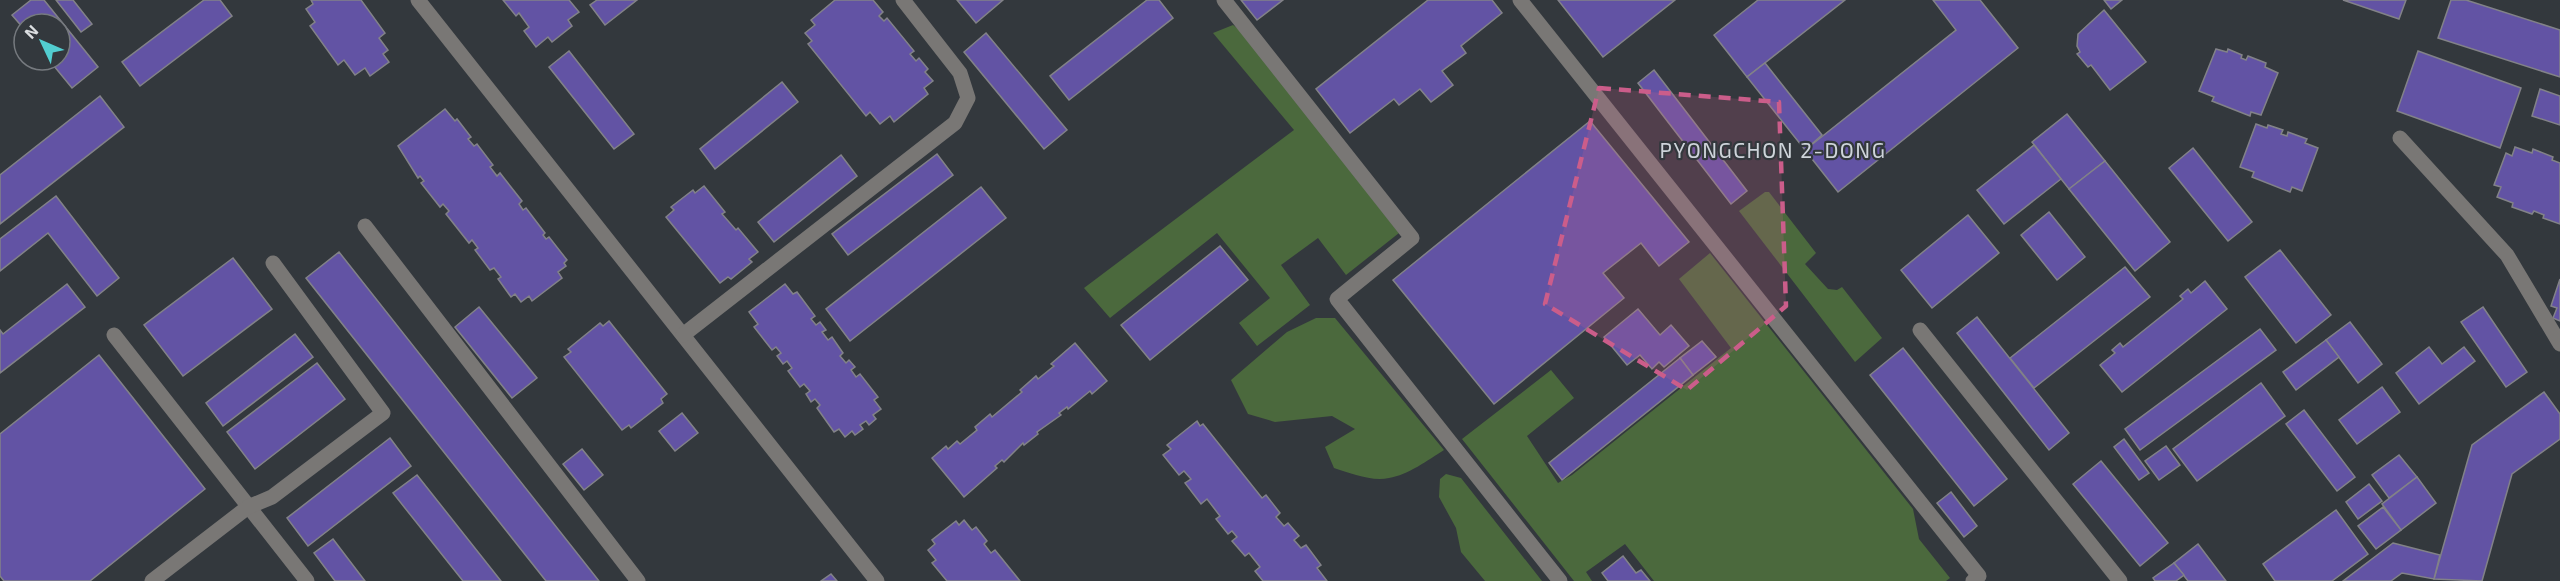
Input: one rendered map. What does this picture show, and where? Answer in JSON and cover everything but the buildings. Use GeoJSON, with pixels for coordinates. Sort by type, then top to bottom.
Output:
{"type":"FeatureCollection","features":[{"type":"Feature","properties":{"kind":"street"},"geometry":{"type":"LineString","coordinates":[[418,0],[877,581]]}},
{"type":"Feature","properties":{"kind":"street"},"geometry":{"type":"LineString","coordinates":[[683,335],[955,123],[968,98],[960,73],[903,0]]}},
{"type":"Feature","properties":{"kind":"street"},"geometry":{"type":"LineString","coordinates":[[1224,0],[1412,238],[1336,299],[1560,581]]}},
{"type":"Feature","properties":{"kind":"street"},"geometry":{"type":"LineString","coordinates":[[1520,0],[1978,576],[1973,581]]}},
{"type":"Feature","properties":{"kind":"street"},"geometry":{"type":"LineString","coordinates":[[2400,138],[2507,255],[2560,344]]}},
{"type":"Feature","properties":{"kind":"street"},"geometry":{"type":"LineString","coordinates":[[365,226],[638,581]]}},
{"type":"Feature","properties":{"kind":"street"},"geometry":{"type":"LineString","coordinates":[[152,581],[248,507],[272,497],[383,413],[273,263]]}},
{"type":"Feature","properties":{"kind":"street"},"geometry":{"type":"LineString","coordinates":[[1920,330],[2120,581]]}},
{"type":"Feature","properties":{"kind":"street"},"geometry":{"type":"LineString","coordinates":[[114,335],[307,581]]}},
{"type":"Feature","properties":{"kind":"highlighted area"},"geometry":{"type":"Polygon","coordinates":[[[1599,88],[1779,102],[1786,306],[1687,390],[1545,304],[1599,88]]]}},
{"type":"Feature","properties":{"kind":"green space"},"geometry":{"type":"Polygon","coordinates":[[[1233,25],[1241,31],[1399,233],[1346,275],[1318,238],[1281,265],[1310,305],[1257,346],[1239,323],[1270,298],[1217,233],[1110,318],[1084,288],[1294,130],[1213,33],[1233,25]]]}},
{"type":"Feature","properties":{"kind":"green space"},"geometry":{"type":"Polygon","coordinates":[[[1765,192],[1769,192],[1816,253],[1805,264],[1828,289],[1837,290],[1842,287],[1882,338],[1855,362],[1739,211],[1765,192]]]}},
{"type":"Feature","properties":{"kind":"green space"},"geometry":{"type":"Polygon","coordinates":[[[1710,253],[1913,509],[1919,539],[1950,578],[1946,581],[1654,581],[1625,544],[1586,572],[1592,581],[1574,581],[1462,439],[1551,370],[1574,398],[1527,436],[1558,483],[1572,475],[1731,348],[1679,279],[1710,253]]]}},
{"type":"Feature","properties":{"kind":"green space"},"geometry":{"type":"Polygon","coordinates":[[[1316,318],[1335,318],[1444,450],[1403,474],[1382,479],[1368,478],[1334,468],[1325,447],[1355,429],[1332,416],[1275,422],[1248,414],[1231,380],[1287,332],[1316,318]]]}},
{"type":"Feature","properties":{"kind":"green space"},"geometry":{"type":"Polygon","coordinates":[[[1446,474],[1461,478],[1542,581],[1485,581],[1461,552],[1456,528],[1439,497],[1440,479],[1446,474]]]}},
{"type":"Feature","properties":{"kind":"district","name":"PYONGCHON 2-DONG"},"geometry":{"type":"Point","coordinates":[1773,151]}}]}
